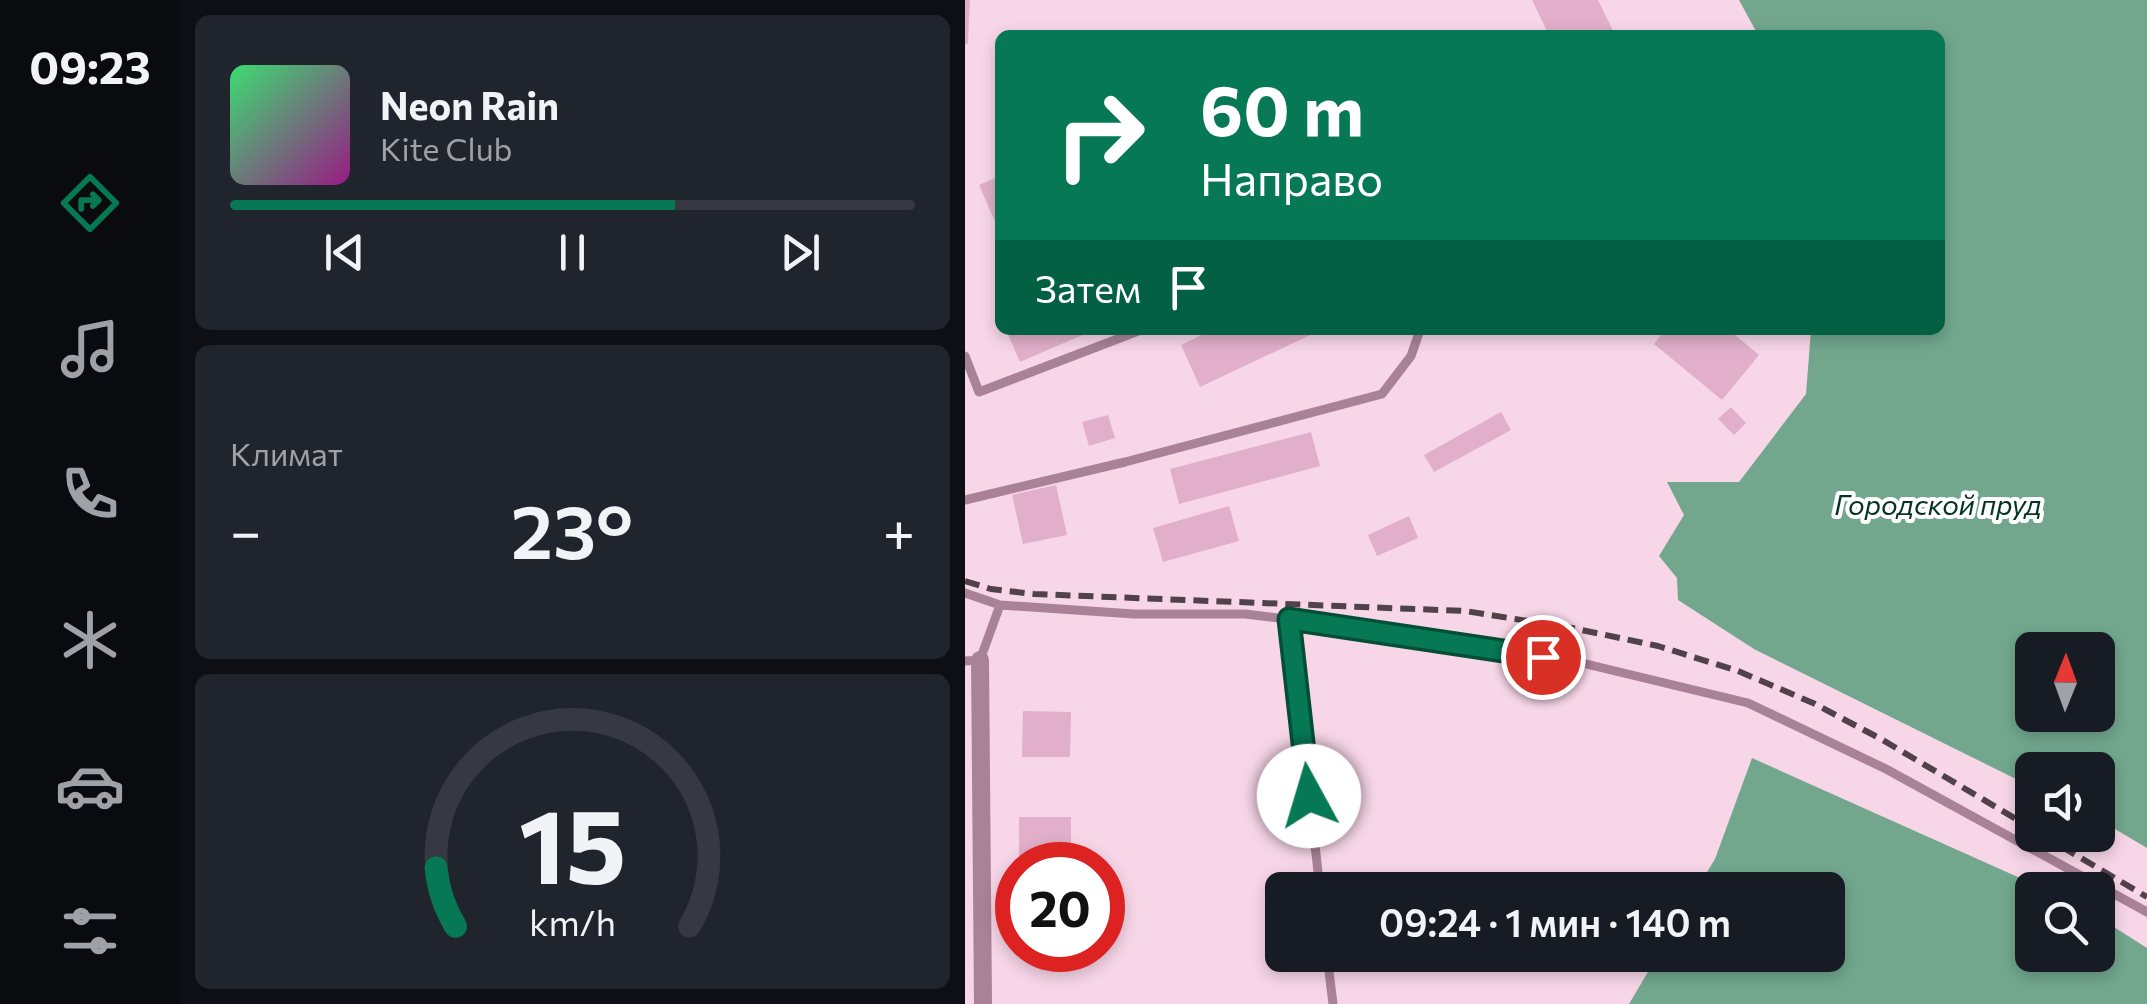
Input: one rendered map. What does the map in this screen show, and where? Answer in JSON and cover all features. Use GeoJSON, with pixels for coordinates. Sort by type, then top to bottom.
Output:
{"type":"FeatureCollection","features":[{"type":"Feature","properties":{"kind":"street"},"geometry":{"type":"LineString","coordinates":[[973,661],[983,1004]]}},
{"type":"Feature","properties":{"kind":"lane"},"geometry":{"type":"LineString","coordinates":[[965,356],[979,392],[1128,335]]}},
{"type":"Feature","properties":{"kind":"lane"},"geometry":{"type":"LineString","coordinates":[[965,500],[1382,394],[1411,356],[1418,335]]}},
{"type":"Feature","properties":{"kind":"lane"},"geometry":{"type":"LineString","coordinates":[[965,593],[1000,606],[1135,614],[1245,614],[1289,619],[1582,663],[1748,703],[1886,768],[2147,912]]}},
{"type":"Feature","properties":{"kind":"lane"},"geometry":{"type":"LineString","coordinates":[[973,661],[1000,606]]}},
{"type":"Feature","properties":{"kind":"lane"},"geometry":{"type":"LineString","coordinates":[[1289,619],[1318,872]]}},
{"type":"Feature","properties":{"kind":"lane"},"geometry":{"type":"LineString","coordinates":[[1329,972],[1333,1004]]}},
{"type":"Feature","properties":{"kind":"water","name":"Городской пруд"},"geometry":{"type":"Polygon","coordinates":[[[1739,0],[2147,0],[2147,848],[2115,829],[2115,752],[2015,752],[2015,779],[1754,649],[1678,600],[1677,578],[1659,556],[1684,515],[1667,482],[1739,482],[1806,394],[1811,335],[1945,335],[1945,30],[1755,30],[1739,0]]]}},
{"type":"Feature","properties":{"kind":"water"},"geometry":{"type":"Polygon","coordinates":[[[1752,758],[2015,876],[2015,972],[2115,972],[2115,928],[2147,948],[2147,1004],[1629,1004],[1648,972],[1845,972],[1845,872],[1707,872],[1752,758]]]}},
{"type":"Feature","properties":{"kind":"building"},"geometry":{"type":"Polygon","coordinates":[[[965,0],[970,0],[968,44],[965,44],[965,0]]]}},
{"type":"Feature","properties":{"kind":"building"},"geometry":{"type":"Polygon","coordinates":[[[1532,0],[1598,0],[1613,30],[1547,30],[1532,0]]]}},
{"type":"Feature","properties":{"kind":"building"},"geometry":{"type":"Polygon","coordinates":[[[995,178],[995,222],[979,185],[995,178]]]}},
{"type":"Feature","properties":{"kind":"building"},"geometry":{"type":"Polygon","coordinates":[[[1008,335],[1082,335],[1020,362],[1008,335]]]}},
{"type":"Feature","properties":{"kind":"building"},"geometry":{"type":"Polygon","coordinates":[[[1202,335],[1310,335],[1200,387],[1181,345],[1202,335]]]}},
{"type":"Feature","properties":{"kind":"building"},"geometry":{"type":"Polygon","coordinates":[[[1661,335],[1735,335],[1759,355],[1722,400],[1654,344],[1661,335]]]}},
{"type":"Feature","properties":{"kind":"building"},"geometry":{"type":"Polygon","coordinates":[[[1731,407],[1746,423],[1734,435],[1718,419],[1731,407]]]}},
{"type":"Feature","properties":{"kind":"building"},"geometry":{"type":"Polygon","coordinates":[[[1501,412],[1511,430],[1434,472],[1424,455],[1501,412]]]}},
{"type":"Feature","properties":{"kind":"building"},"geometry":{"type":"Polygon","coordinates":[[[1108,415],[1115,438],[1089,446],[1082,422],[1108,415]]]}},
{"type":"Feature","properties":{"kind":"building"},"geometry":{"type":"Polygon","coordinates":[[[1311,432],[1320,466],[1179,504],[1170,469],[1311,432]]]}},
{"type":"Feature","properties":{"kind":"building"},"geometry":{"type":"Polygon","coordinates":[[[1056,485],[1067,535],[1023,544],[1012,495],[1056,485]]]}},
{"type":"Feature","properties":{"kind":"building"},"geometry":{"type":"Polygon","coordinates":[[[1229,506],[1239,541],[1163,562],[1153,528],[1229,506]]]}},
{"type":"Feature","properties":{"kind":"building"},"geometry":{"type":"Polygon","coordinates":[[[1409,516],[1418,538],[1377,556],[1368,535],[1409,516]]]}},
{"type":"Feature","properties":{"kind":"building"},"geometry":{"type":"Polygon","coordinates":[[[1023,711],[1071,712],[1070,757],[1022,757],[1023,711]]]}},
{"type":"Feature","properties":{"kind":"building"},"geometry":{"type":"Polygon","coordinates":[[[1019,817],[1071,817],[1071,842],[1019,842],[1019,817]]]}},
{"type":"Feature","properties":{"kind":"railway"},"geometry":{"type":"LineString","coordinates":[[965,581],[991,589],[1034,594],[1465,611],[1658,646],[1738,671],[1813,703],[2015,818]]}},
{"type":"Feature","properties":{"kind":"railway"},"geometry":{"type":"LineString","coordinates":[[2071,852],[2147,897]]}},
{"type":"Feature","properties":{"kind":"route"},"geometry":{"type":"LineString","coordinates":[[1309,796],[1289,619],[1543,657]]}}]}
